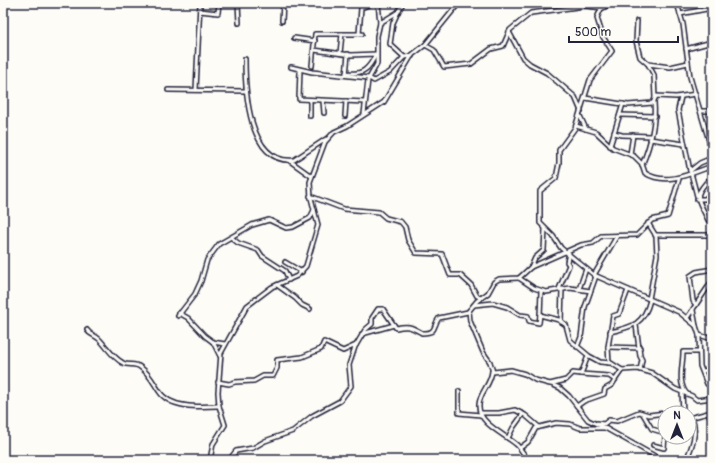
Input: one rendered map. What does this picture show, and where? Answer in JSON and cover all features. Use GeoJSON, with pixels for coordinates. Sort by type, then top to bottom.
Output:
{"type":"FeatureCollection","features":[{"type":"Feature","properties":{"kind":"street"},"geometry":{"type":"LineString","coordinates":[[196,90],[196,46],[200,3]]}},
{"type":"Feature","properties":{"kind":"street"},"geometry":{"type":"LineString","coordinates":[[200,11],[218,13],[219,3]]}},
{"type":"Feature","properties":{"kind":"street"},"geometry":{"type":"LineString","coordinates":[[239,23],[238,3],[248,3]]}},
{"type":"Feature","properties":{"kind":"street"},"geometry":{"type":"LineString","coordinates":[[282,21],[283,3]]}},
{"type":"Feature","properties":{"kind":"street"},"geometry":{"type":"LineString","coordinates":[[312,66],[316,34],[361,34],[361,8],[372,3]]}},
{"type":"Feature","properties":{"kind":"street"},"geometry":{"type":"LineString","coordinates":[[364,114],[369,78],[377,64],[378,33],[380,23],[378,3]]}},
{"type":"Feature","properties":{"kind":"street"},"geometry":{"type":"LineString","coordinates":[[402,3],[392,23],[390,42],[396,51],[404,57]]}},
{"type":"Feature","properties":{"kind":"street"},"geometry":{"type":"LineString","coordinates":[[289,161],[299,158],[334,132],[347,126],[384,102],[412,56],[425,45],[459,3]]}},
{"type":"Feature","properties":{"kind":"street"},"geometry":{"type":"LineString","coordinates":[[425,45],[434,50],[444,67],[468,65],[474,63],[491,49],[502,47],[509,32],[531,13],[565,8],[591,6],[602,7],[612,3]]}},
{"type":"Feature","properties":{"kind":"street"},"geometry":{"type":"LineString","coordinates":[[677,3],[688,63],[712,151]]}},
{"type":"Feature","properties":{"kind":"street"},"geometry":{"type":"LineString","coordinates":[[602,7],[597,21],[603,37],[612,51],[590,80],[576,127],[560,150],[556,178],[539,193],[540,220],[545,228],[567,252],[586,269],[595,275],[679,312],[696,326]]}},
{"type":"Feature","properties":{"kind":"street"},"geometry":{"type":"LineString","coordinates":[[680,14],[712,8]]}},
{"type":"Feature","properties":{"kind":"street"},"geometry":{"type":"LineString","coordinates":[[380,23],[398,12]]}},
{"type":"Feature","properties":{"kind":"street"},"geometry":{"type":"LineString","coordinates":[[637,21],[636,41],[640,57],[648,64],[654,77],[655,100],[655,116],[651,139],[642,165]]}},
{"type":"Feature","properties":{"kind":"street"},"geometry":{"type":"LineString","coordinates":[[509,32],[523,58],[546,72],[576,97],[581,111]]}},
{"type":"Feature","properties":{"kind":"street"},"geometry":{"type":"LineString","coordinates":[[340,53],[342,34]]}},
{"type":"Feature","properties":{"kind":"street"},"geometry":{"type":"LineString","coordinates":[[294,38],[315,41]]}},
{"type":"Feature","properties":{"kind":"street"},"geometry":{"type":"LineString","coordinates":[[686,49],[712,42]]}},
{"type":"Feature","properties":{"kind":"street"},"geometry":{"type":"LineString","coordinates":[[314,50],[348,54],[376,54],[367,70],[358,73],[346,74]]}},
{"type":"Feature","properties":{"kind":"street"},"geometry":{"type":"LineString","coordinates":[[346,74],[348,54]]}},
{"type":"Feature","properties":{"kind":"street"},"geometry":{"type":"LineString","coordinates":[[291,67],[300,70],[346,74],[369,78],[374,81],[387,74],[404,57],[412,56]]}},
{"type":"Feature","properties":{"kind":"street"},"geometry":{"type":"LineString","coordinates":[[245,59],[246,91],[252,123],[261,143],[274,156],[289,161],[311,176]]}},
{"type":"Feature","properties":{"kind":"street"},"geometry":{"type":"LineString","coordinates":[[648,64],[670,67],[688,63]]}},
{"type":"Feature","properties":{"kind":"street"},"geometry":{"type":"LineString","coordinates":[[300,70],[298,97],[323,101],[365,102]]}},
{"type":"Feature","properties":{"kind":"street"},"geometry":{"type":"LineString","coordinates":[[168,90],[246,91]]}},
{"type":"Feature","properties":{"kind":"street"},"geometry":{"type":"LineString","coordinates":[[585,98],[623,104],[655,100],[657,96],[680,97],[696,94]]}},
{"type":"Feature","properties":{"kind":"street"},"geometry":{"type":"LineString","coordinates":[[680,97],[678,110],[690,172],[697,197],[708,220]]}},
{"type":"Feature","properties":{"kind":"street"},"geometry":{"type":"LineString","coordinates":[[310,100],[310,116]]}},
{"type":"Feature","properties":{"kind":"street"},"geometry":{"type":"LineString","coordinates":[[323,101],[324,113]]}},
{"type":"Feature","properties":{"kind":"street"},"geometry":{"type":"LineString","coordinates":[[345,116],[346,101]]}},
{"type":"Feature","properties":{"kind":"street"},"geometry":{"type":"LineString","coordinates":[[610,146],[623,104]]}},
{"type":"Feature","properties":{"kind":"street"},"geometry":{"type":"LineString","coordinates":[[701,112],[712,111]]}},
{"type":"Feature","properties":{"kind":"street"},"geometry":{"type":"LineString","coordinates":[[620,115],[655,116]]}},
{"type":"Feature","properties":{"kind":"street"},"geometry":{"type":"LineString","coordinates":[[580,116],[586,129]]}},
{"type":"Feature","properties":{"kind":"street"},"geometry":{"type":"LineString","coordinates":[[576,127],[598,134],[610,146],[630,154],[642,165],[644,172],[649,175],[678,180]]}},
{"type":"Feature","properties":{"kind":"street"},"geometry":{"type":"LineString","coordinates":[[614,133],[684,144]]}},
{"type":"Feature","properties":{"kind":"street"},"geometry":{"type":"LineString","coordinates":[[630,154],[633,135]]}},
{"type":"Feature","properties":{"kind":"street"},"geometry":{"type":"LineString","coordinates":[[210,460],[213,444],[225,425],[219,406],[218,382],[220,356],[225,344],[247,306],[277,285],[302,272],[306,266],[317,228],[317,219],[310,196],[309,187],[311,176],[327,138]]}},
{"type":"Feature","properties":{"kind":"street"},"geometry":{"type":"LineString","coordinates":[[519,278],[531,267],[593,243],[601,236],[635,236],[654,219],[661,219],[669,215],[678,180],[700,163],[712,158]]}},
{"type":"Feature","properties":{"kind":"street"},"geometry":{"type":"LineString","coordinates":[[690,172],[712,166]]}},
{"type":"Feature","properties":{"kind":"street"},"geometry":{"type":"LineString","coordinates":[[697,197],[699,190],[712,176]]}},
{"type":"Feature","properties":{"kind":"street"},"geometry":{"type":"LineString","coordinates":[[697,197],[705,199],[712,193]]}},
{"type":"Feature","properties":{"kind":"street"},"geometry":{"type":"LineString","coordinates":[[310,196],[344,210],[380,212],[386,218],[401,222],[405,227],[408,240],[416,253],[442,254],[450,275],[460,275],[484,303]]}},
{"type":"Feature","properties":{"kind":"street"},"geometry":{"type":"LineString","coordinates":[[225,344],[214,342],[205,336],[188,318],[179,314],[195,294],[201,281],[207,260],[219,244],[232,238],[252,225],[269,220],[286,228],[293,227],[310,218],[314,209]]}},
{"type":"Feature","properties":{"kind":"street"},"geometry":{"type":"LineString","coordinates":[[610,332],[636,325],[646,312],[650,300],[657,256],[657,236],[648,224]]}},
{"type":"Feature","properties":{"kind":"street"},"geometry":{"type":"LineString","coordinates":[[531,267],[535,258],[544,250],[545,228]]}},
{"type":"Feature","properties":{"kind":"street"},"geometry":{"type":"LineString","coordinates":[[643,230],[652,230]]}},
{"type":"Feature","properties":{"kind":"street"},"geometry":{"type":"LineString","coordinates":[[657,236],[712,235]]}},
{"type":"Feature","properties":{"kind":"street"},"geometry":{"type":"LineString","coordinates":[[577,347],[595,275],[616,236]]}},
{"type":"Feature","properties":{"kind":"street"},"geometry":{"type":"LineString","coordinates":[[232,238],[238,243],[258,250],[262,256],[285,271],[289,280]]}},
{"type":"Feature","properties":{"kind":"street"},"geometry":{"type":"LineString","coordinates":[[561,322],[561,289],[569,265],[567,262],[567,252]]}},
{"type":"Feature","properties":{"kind":"street"},"geometry":{"type":"LineString","coordinates":[[285,262],[302,272]]}},
{"type":"Feature","properties":{"kind":"street"},"geometry":{"type":"LineString","coordinates":[[579,289],[586,269]]}},
{"type":"Feature","properties":{"kind":"street"},"geometry":{"type":"LineString","coordinates":[[696,306],[693,301],[690,276],[696,272],[712,269]]}},
{"type":"Feature","properties":{"kind":"street"},"geometry":{"type":"LineString","coordinates":[[468,313],[474,304],[490,292],[497,280],[519,278],[541,291],[549,292],[561,289],[591,291]]}},
{"type":"Feature","properties":{"kind":"street"},"geometry":{"type":"LineString","coordinates":[[687,318],[712,281]]}},
{"type":"Feature","properties":{"kind":"street"},"geometry":{"type":"LineString","coordinates":[[277,285],[296,298],[302,306],[310,309]]}},
{"type":"Feature","properties":{"kind":"street"},"geometry":{"type":"LineString","coordinates":[[609,363],[608,347],[613,316],[619,314],[628,290]]}},
{"type":"Feature","properties":{"kind":"street"},"geometry":{"type":"LineString","coordinates":[[474,304],[493,303],[507,307],[519,315],[527,316],[529,321],[538,323],[540,316],[541,291]]}},
{"type":"Feature","properties":{"kind":"street"},"geometry":{"type":"LineString","coordinates":[[229,460],[236,451],[253,448],[266,441],[293,431],[310,418],[340,401],[351,386],[350,364],[356,345],[362,334],[372,324],[372,318],[376,312],[381,308],[394,326]]}},
{"type":"Feature","properties":{"kind":"street"},"geometry":{"type":"LineString","coordinates":[[693,310],[701,347],[698,352],[707,384],[712,388]]}},
{"type":"Feature","properties":{"kind":"street"},"geometry":{"type":"LineString","coordinates":[[362,334],[394,326],[396,328],[404,326],[415,328],[420,333],[427,333],[435,329],[436,320],[440,316],[468,313]]}},
{"type":"Feature","properties":{"kind":"street"},"geometry":{"type":"LineString","coordinates":[[468,313],[483,352],[490,362],[492,371],[490,383],[479,402],[481,414],[491,425],[520,448],[528,460]]}},
{"type":"Feature","properties":{"kind":"street"},"geometry":{"type":"LineString","coordinates":[[540,316],[561,322],[566,326],[570,340],[588,356],[598,361],[609,363],[622,370],[640,370],[652,373],[682,393],[698,400],[712,398]]}},
{"type":"Feature","properties":{"kind":"street"},"geometry":{"type":"LineString","coordinates":[[636,325],[640,356],[642,360],[640,370]]}},
{"type":"Feature","properties":{"kind":"street"},"geometry":{"type":"LineString","coordinates":[[87,330],[90,334],[98,338],[105,348],[121,362],[141,367],[154,380],[161,394],[167,399],[187,405],[219,406]]}},
{"type":"Feature","properties":{"kind":"street"},"geometry":{"type":"LineString","coordinates":[[699,335],[712,339]]}},
{"type":"Feature","properties":{"kind":"street"},"geometry":{"type":"LineString","coordinates":[[214,342],[220,356]]}},
{"type":"Feature","properties":{"kind":"street"},"geometry":{"type":"LineString","coordinates":[[218,382],[229,384],[254,381],[263,376],[273,376],[277,368],[277,360],[302,357],[321,349],[324,342],[343,351],[356,345]]}},
{"type":"Feature","properties":{"kind":"street"},"geometry":{"type":"LineString","coordinates":[[608,347],[640,348]]}},
{"type":"Feature","properties":{"kind":"street"},"geometry":{"type":"LineString","coordinates":[[688,395],[680,378],[683,367],[683,352],[698,352]]}},
{"type":"Feature","properties":{"kind":"street"},"geometry":{"type":"LineString","coordinates":[[581,374],[588,356]]}},
{"type":"Feature","properties":{"kind":"street"},"geometry":{"type":"LineString","coordinates":[[492,371],[511,370],[524,374],[535,380],[551,384],[561,389],[588,420],[597,423],[604,424],[609,420],[617,421],[639,412],[643,414],[657,413]]}},
{"type":"Feature","properties":{"kind":"street"},"geometry":{"type":"LineString","coordinates":[[577,406],[584,401],[604,394],[605,389],[612,385],[622,370]]}},
{"type":"Feature","properties":{"kind":"street"},"geometry":{"type":"LineString","coordinates":[[703,371],[712,370]]}},
{"type":"Feature","properties":{"kind":"street"},"geometry":{"type":"LineString","coordinates":[[551,384],[565,381],[573,373],[609,376],[615,380]]}},
{"type":"Feature","properties":{"kind":"street"},"geometry":{"type":"LineString","coordinates":[[683,405],[682,393],[684,388]]}},
{"type":"Feature","properties":{"kind":"street"},"geometry":{"type":"LineString","coordinates":[[459,392],[459,413],[499,413],[512,410],[523,414],[539,427]]}},
{"type":"Feature","properties":{"kind":"street"},"geometry":{"type":"LineString","coordinates":[[697,416],[712,412]]}},
{"type":"Feature","properties":{"kind":"street"},"geometry":{"type":"LineString","coordinates":[[508,438],[523,414]]}},
{"type":"Feature","properties":{"kind":"street"},"geometry":{"type":"LineString","coordinates":[[643,414],[652,429],[657,431]]}},
{"type":"Feature","properties":{"kind":"street"},"geometry":{"type":"LineString","coordinates":[[520,448],[528,442],[536,428],[539,427],[561,423],[580,428],[606,428]]}},
{"type":"Feature","properties":{"kind":"street"},"geometry":{"type":"LineString","coordinates":[[597,423],[662,460]]}},
{"type":"Feature","properties":{"kind":"street"},"geometry":{"type":"LineString","coordinates":[[653,445],[664,448],[664,445]]}},
{"type":"Feature","properties":{"kind":"street"},"geometry":{"type":"LineString","coordinates":[[686,460],[693,445]]}},
{"type":"Feature","properties":{"kind":"street"},"geometry":{"type":"LineString","coordinates":[[688,455],[691,459]]}}]}
